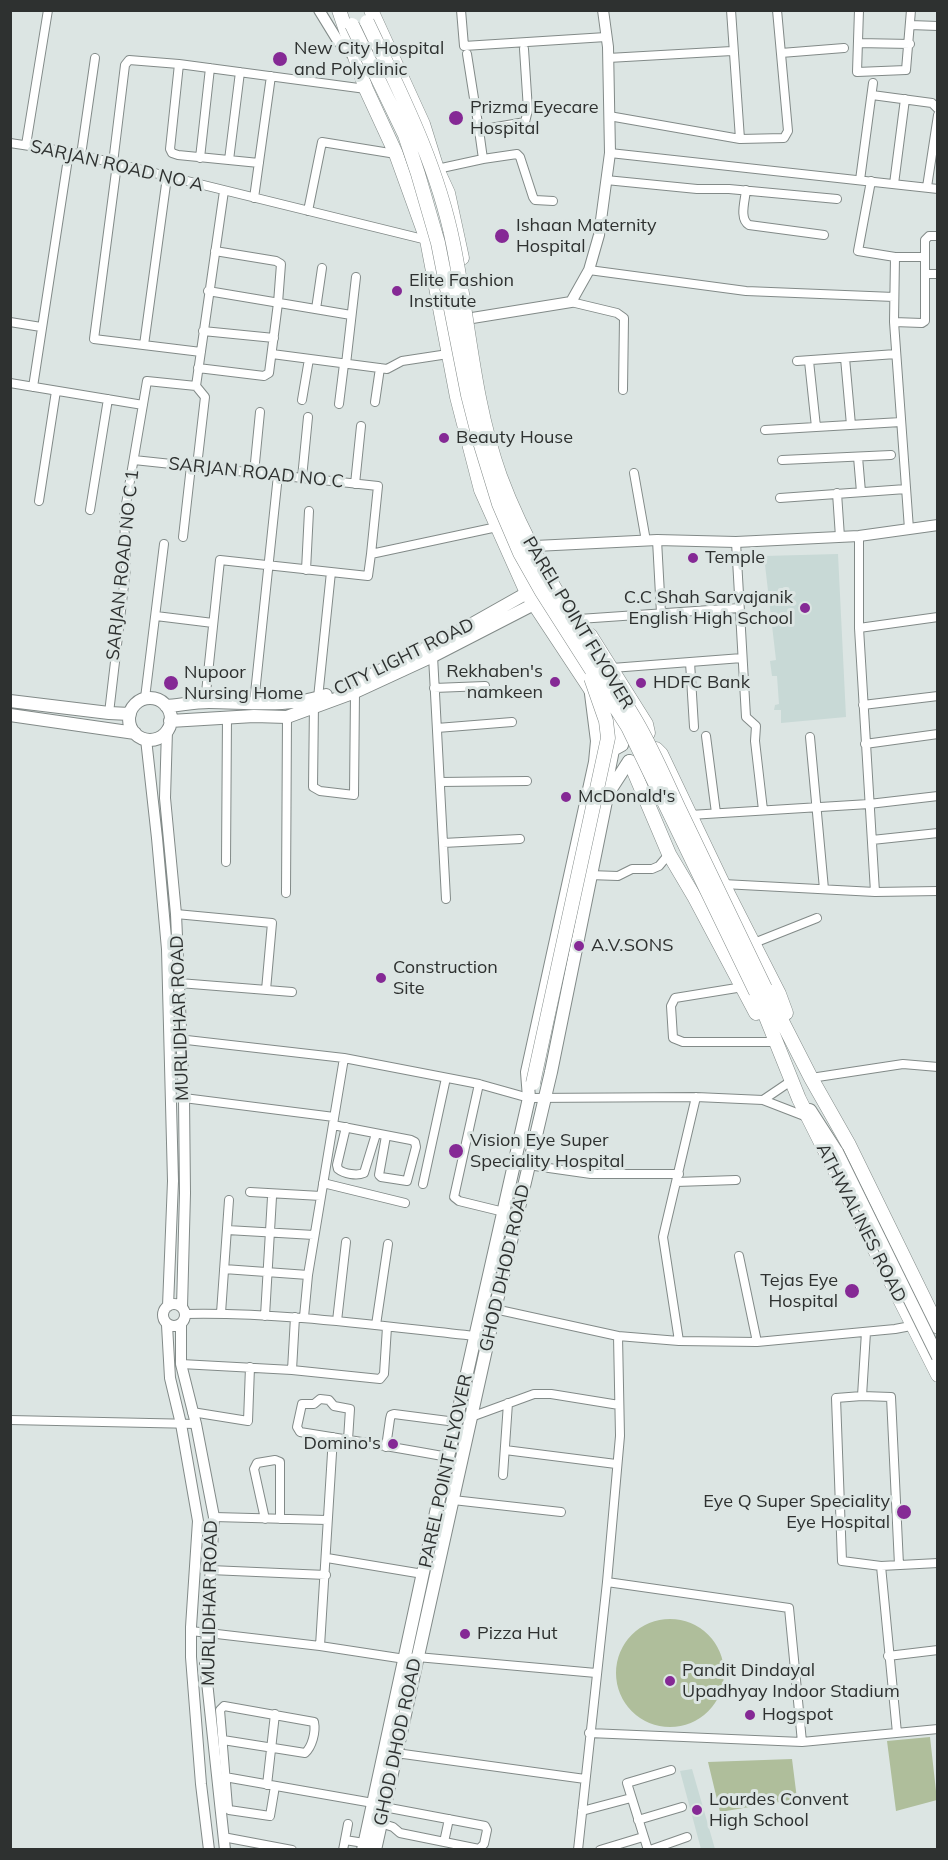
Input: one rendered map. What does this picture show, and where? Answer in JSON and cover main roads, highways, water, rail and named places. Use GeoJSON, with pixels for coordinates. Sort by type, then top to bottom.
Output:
{"type":"FeatureCollection","features":[{"type":"Feature","properties":{"kind":"main road"},"geometry":{"type":"LineString","coordinates":[[339,10],[366,88],[396,154],[427,240],[457,398],[481,490],[531,598],[589,687],[622,743]]}},
{"type":"Feature","properties":{"kind":"main road","name":"PAREL POINT FLYOVER"},"geometry":{"type":"LineString","coordinates":[[346,10],[405,135],[418,174],[438,243],[468,395],[499,504],[520,553],[628,727],[755,989],[796,1048],[811,1078]]}},
{"type":"Feature","properties":{"kind":"main road"},"geometry":{"type":"LineString","coordinates":[[367,14],[423,124],[437,169],[448,193],[458,234],[482,392],[514,499],[535,546],[646,724],[648,733]]}},
{"type":"Feature","properties":{"kind":"main road","name":"PAREL POINT FLYOVER"},"geometry":{"type":"LineString","coordinates":[[367,14],[418,129],[435,175],[453,242],[477,386],[487,431],[504,486],[529,544],[549,582],[638,723],[755,989],[789,1075]]}},
{"type":"Feature","properties":{"kind":"main road"},"geometry":{"type":"LineString","coordinates":[[10,715],[102,727],[158,738],[169,725],[227,717],[287,717],[315,702],[356,692],[432,656],[558,583]]}},
{"type":"Feature","properties":{"kind":"main road","name":"CITY LIGHT ROAD"},"geometry":{"type":"LineString","coordinates":[[130,714],[135,704],[145,698],[157,699],[166,706],[205,702],[315,702],[531,598]]}},
{"type":"Feature","properties":{"kind":"main road"},"geometry":{"type":"LineString","coordinates":[[530,1091],[608,738],[606,721],[582,655]]}},
{"type":"Feature","properties":{"kind":"main road"},"geometry":{"type":"LineString","coordinates":[[530,1091],[527,1072],[595,762],[597,741],[589,687],[609,663]]}},
{"type":"Feature","properties":{"kind":"main road"},"geometry":{"type":"LineString","coordinates":[[10,701],[130,714],[130,724],[140,736]]}},
{"type":"Feature","properties":{"kind":"main road"},"geometry":{"type":"LineString","coordinates":[[166,706],[169,725]]}},
{"type":"Feature","properties":{"kind":"main road"},"geometry":{"type":"LineString","coordinates":[[629,762],[647,763],[656,749],[654,738],[640,729],[625,736],[622,753],[629,762],[669,854],[755,989],[771,1042],[789,1075]]}},
{"type":"Feature","properties":{"kind":"main road"},"geometry":{"type":"LineString","coordinates":[[608,795],[608,775],[613,750],[622,743]]}},
{"type":"Feature","properties":{"kind":"main road"},"geometry":{"type":"LineString","coordinates":[[656,749],[662,754],[723,884],[779,994],[796,1038],[796,1048]]}},
{"type":"Feature","properties":{"kind":"main road","name":"GHOD DHOD ROAD"},"geometry":{"type":"LineString","coordinates":[[367,1847],[380,1823],[378,1805],[396,1753],[411,1658],[453,1500],[471,1417],[489,1308],[528,1165],[553,1060],[589,875],[608,795],[629,762]]}},
{"type":"Feature","properties":{"kind":"main road","name":"ATHWALINES ROAD"},"geometry":{"type":"LineString","coordinates":[[789,1075],[807,1117],[938,1375]]}},
{"type":"Feature","properties":{"kind":"main road","name":"ATHWALINES ROAD"},"geometry":{"type":"LineString","coordinates":[[811,1078],[849,1145],[935,1322]]}},
{"type":"Feature","properties":{"kind":"main road","name":"PAREL POINT FLYOVER"},"geometry":{"type":"LineString","coordinates":[[367,1847],[411,1658],[423,1574],[448,1457],[476,1336],[489,1308],[504,1212],[530,1091]]}},
{"type":"Feature","properties":{"kind":"main road"},"geometry":{"type":"LineString","coordinates":[[797,1095],[804,1100],[837,1152],[938,1357]]}},
{"type":"Feature","properties":{"kind":"place","name":"New City Hospital and Polyclinic"},"geometry":{"type":"Point","coordinates":[280,59]}},
{"type":"Feature","properties":{"kind":"place","name":"Prizma Eyecare Hospital"},"geometry":{"type":"Point","coordinates":[456,118]}},
{"type":"Feature","properties":{"kind":"place","name":"Ishaan Maternity Hospital"},"geometry":{"type":"Point","coordinates":[502,236]}},
{"type":"Feature","properties":{"kind":"place","name":"Elite Fashion Institute"},"geometry":{"type":"Point","coordinates":[397,291]}},
{"type":"Feature","properties":{"kind":"place","name":"Beauty House"},"geometry":{"type":"Point","coordinates":[444,438]}},
{"type":"Feature","properties":{"kind":"place","name":"Temple"},"geometry":{"type":"Point","coordinates":[693,558]}},
{"type":"Feature","properties":{"kind":"place","name":"C.C Shah Sarvajanik English High School"},"geometry":{"type":"Point","coordinates":[805,608]}},
{"type":"Feature","properties":{"kind":"place","name":"Rekhaben's namkeen"},"geometry":{"type":"Point","coordinates":[555,682]}},
{"type":"Feature","properties":{"kind":"place","name":"Nupoor Nursing Home"},"geometry":{"type":"Point","coordinates":[171,683]}},
{"type":"Feature","properties":{"kind":"place","name":"HDFC Bank"},"geometry":{"type":"Point","coordinates":[641,683]}},
{"type":"Feature","properties":{"kind":"place","name":"McDonald's"},"geometry":{"type":"Point","coordinates":[566,797]}},
{"type":"Feature","properties":{"kind":"place","name":"A.V.SONS"},"geometry":{"type":"Point","coordinates":[579,946]}},
{"type":"Feature","properties":{"kind":"place","name":"Construction Site"},"geometry":{"type":"Point","coordinates":[381,978]}},
{"type":"Feature","properties":{"kind":"place","name":"Vision Eye Super Speciality Hospital"},"geometry":{"type":"Point","coordinates":[456,1151]}},
{"type":"Feature","properties":{"kind":"place","name":"Tejas Eye Hospital"},"geometry":{"type":"Point","coordinates":[852,1291]}},
{"type":"Feature","properties":{"kind":"place","name":"Domino's"},"geometry":{"type":"Point","coordinates":[393,1444]}},
{"type":"Feature","properties":{"kind":"place","name":"Eye Q Super Speciality Eye Hospital"},"geometry":{"type":"Point","coordinates":[904,1512]}},
{"type":"Feature","properties":{"kind":"place","name":"Pizza Hut"},"geometry":{"type":"Point","coordinates":[465,1634]}},
{"type":"Feature","properties":{"kind":"place","name":"Pandit Dindayal Upadhyay Indoor Stadium"},"geometry":{"type":"Point","coordinates":[670,1681]}},
{"type":"Feature","properties":{"kind":"place","name":"Hogspot"},"geometry":{"type":"Point","coordinates":[750,1715]}},
{"type":"Feature","properties":{"kind":"place","name":"Lourdes Convent High School"},"geometry":{"type":"Point","coordinates":[697,1810]}}]}
